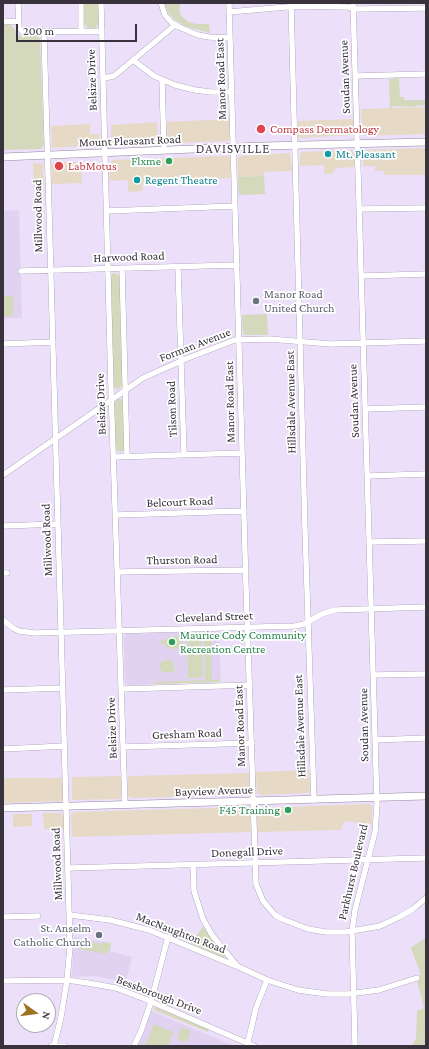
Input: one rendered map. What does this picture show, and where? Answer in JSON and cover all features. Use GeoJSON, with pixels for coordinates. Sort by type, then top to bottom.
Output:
{"type":"FeatureCollection","features":[{"type":"Feature","properties":{"kind":"main road","name":"Mount Pleasant Road"},"geometry":{"type":"LineString","coordinates":[[3,157],[295,145],[426,142]]}},
{"type":"Feature","properties":{"kind":"main road","name":"Bayview Avenue"},"geometry":{"type":"LineString","coordinates":[[3,808],[426,796]]}},
{"type":"Feature","properties":{"kind":"street"},"geometry":{"type":"LineString","coordinates":[[18,3],[19,30],[23,32],[44,33],[102,31]]}},
{"type":"Feature","properties":{"kind":"street"},"geometry":{"type":"LineString","coordinates":[[81,3],[82,31]]}},
{"type":"Feature","properties":{"kind":"street","name":"Belsize Drive"},"geometry":{"type":"LineString","coordinates":[[101,3],[125,805]]}},
{"type":"Feature","properties":{"kind":"street"},"geometry":{"type":"LineString","coordinates":[[160,3],[165,15],[175,25],[186,31],[209,37],[230,38]]}},
{"type":"Feature","properties":{"kind":"street","name":"Manor Road East"},"geometry":{"type":"LineString","coordinates":[[229,3],[256,884],[261,897],[269,908],[279,917],[293,924],[317,931],[352,931],[380,926],[413,909],[426,898]]}},
{"type":"Feature","properties":{"kind":"street"},"geometry":{"type":"LineString","coordinates":[[230,12],[291,5],[426,8]]}},
{"type":"Feature","properties":{"kind":"street","name":"Hillsdale Avenue East"},"geometry":{"type":"LineString","coordinates":[[291,5],[314,800]]}},
{"type":"Feature","properties":{"kind":"street","name":"Soudan Avenue"},"geometry":{"type":"LineString","coordinates":[[354,6],[377,798]]}},
{"type":"Feature","properties":{"kind":"street"},"geometry":{"type":"LineString","coordinates":[[3,21],[18,22]]}},
{"type":"Feature","properties":{"kind":"street"},"geometry":{"type":"LineString","coordinates":[[104,78],[114,76],[175,25]]}},
{"type":"Feature","properties":{"kind":"street","name":"Millwood Road"},"geometry":{"type":"LineString","coordinates":[[44,33],[70,915],[70,947],[67,980],[61,1017],[53,1046]]}},
{"type":"Feature","properties":{"kind":"street"},"geometry":{"type":"LineString","coordinates":[[133,60],[146,71],[162,80],[195,90],[232,92]]}},
{"type":"Feature","properties":{"kind":"street"},"geometry":{"type":"LineString","coordinates":[[356,76],[426,74]]}},
{"type":"Feature","properties":{"kind":"street"},"geometry":{"type":"LineString","coordinates":[[162,80],[164,150]]}},
{"type":"Feature","properties":{"kind":"street"},"geometry":{"type":"LineString","coordinates":[[107,210],[235,206]]}},
{"type":"Feature","properties":{"kind":"street"},"geometry":{"type":"LineString","coordinates":[[360,209],[426,208]]}},
{"type":"Feature","properties":{"kind":"street","name":"Harwood Road"},"geometry":{"type":"LineString","coordinates":[[21,271],[237,265]]}},
{"type":"Feature","properties":{"kind":"street","name":"Tilson Road"},"geometry":{"type":"LineString","coordinates":[[178,267],[184,454]]}},
{"type":"Feature","properties":{"kind":"street","name":"Belsize Drive"},"geometry":{"type":"LineString","coordinates":[[122,268],[127,456]]}},
{"type":"Feature","properties":{"kind":"street"},"geometry":{"type":"LineString","coordinates":[[362,276],[426,274]]}},
{"type":"Feature","properties":{"kind":"street","name":"Forman Avenue"},"geometry":{"type":"LineString","coordinates":[[3,475],[143,378],[181,361],[235,340],[269,339],[331,344],[426,341]]}},
{"type":"Feature","properties":{"kind":"street"},"geometry":{"type":"LineString","coordinates":[[3,344],[53,342]]}},
{"type":"Feature","properties":{"kind":"street"},"geometry":{"type":"LineString","coordinates":[[366,409],[426,408]]}},
{"type":"Feature","properties":{"kind":"street"},"geometry":{"type":"LineString","coordinates":[[114,457],[242,453]]}},
{"type":"Feature","properties":{"kind":"street"},"geometry":{"type":"LineString","coordinates":[[368,476],[426,474]]}},
{"type":"Feature","properties":{"kind":"street","name":"Belcourt Road"},"geometry":{"type":"LineString","coordinates":[[116,515],[244,511]]}},
{"type":"Feature","properties":{"kind":"street"},"geometry":{"type":"LineString","coordinates":[[3,526],[58,524]]}},
{"type":"Feature","properties":{"kind":"street"},"geometry":{"type":"LineString","coordinates":[[369,542],[426,541]]}},
{"type":"Feature","properties":{"kind":"street","name":"Thurston Road"},"geometry":{"type":"LineString","coordinates":[[118,572],[246,570]]}},
{"type":"Feature","properties":{"kind":"street","name":"Cleveland Street"},"geometry":{"type":"LineString","coordinates":[[3,620],[12,628],[23,632],[35,633],[295,626],[304,624],[322,614],[335,610],[426,607]]}},
{"type":"Feature","properties":{"kind":"street"},"geometry":{"type":"LineString","coordinates":[[373,676],[426,674]]}},
{"type":"Feature","properties":{"kind":"street"},"geometry":{"type":"LineString","coordinates":[[122,689],[250,685]]}},
{"type":"Feature","properties":{"kind":"street"},"geometry":{"type":"LineString","coordinates":[[3,690],[63,688]]}},
{"type":"Feature","properties":{"kind":"street"},"geometry":{"type":"LineString","coordinates":[[375,740],[426,738]]}},
{"type":"Feature","properties":{"kind":"street","name":"Gresham Road"},"geometry":{"type":"LineString","coordinates":[[123,747],[252,743]]}},
{"type":"Feature","properties":{"kind":"street"},"geometry":{"type":"LineString","coordinates":[[3,749],[65,746]]}},
{"type":"Feature","properties":{"kind":"street","name":"Parkhurst Boulevard"},"geometry":{"type":"LineString","coordinates":[[354,1046],[352,931],[355,910],[376,826],[377,798]]}},
{"type":"Feature","properties":{"kind":"street","name":"Donegall Drive"},"geometry":{"type":"LineString","coordinates":[[69,868],[426,858]]}},
{"type":"Feature","properties":{"kind":"street"},"geometry":{"type":"LineString","coordinates":[[193,865],[194,891],[203,919],[212,935],[237,966]]}},
{"type":"Feature","properties":{"kind":"street","name":"MacNaughton Road"},"geometry":{"type":"LineString","coordinates":[[70,915],[116,921],[149,930],[267,980],[313,993],[353,994],[379,990],[417,978]]}},
{"type":"Feature","properties":{"kind":"street"},"geometry":{"type":"LineString","coordinates":[[3,917],[38,916]]}},
{"type":"Feature","properties":{"kind":"street"},"geometry":{"type":"LineString","coordinates":[[134,1046],[151,1002],[168,937]]}},
{"type":"Feature","properties":{"kind":"street","name":"Bessborough Drive"},"geometry":{"type":"LineString","coordinates":[[3,981],[67,980],[116,988],[247,1045],[254,1046]]}},
{"type":"Feature","properties":{"kind":"street"},"geometry":{"type":"LineString","coordinates":[[247,1045],[256,1008],[267,980]]}},
{"type":"Feature","properties":{"kind":"street"},"geometry":{"type":"LineString","coordinates":[[53,1046],[65,1046]]}},
{"type":"Feature","properties":{"kind":"shaded area"},"geometry":{"type":"Polygon","coordinates":[[[426,107],[426,134],[365,136],[362,133],[361,109],[426,107]]]}},
{"type":"Feature","properties":{"kind":"shaded area"},"geometry":{"type":"Polygon","coordinates":[[[229,119],[230,138],[228,141],[170,143],[168,141],[167,122],[229,119]]]}},
{"type":"Feature","properties":{"kind":"shaded area"},"geometry":{"type":"Polygon","coordinates":[[[354,119],[354,131],[351,135],[300,138],[298,136],[298,121],[354,119]]]}},
{"type":"Feature","properties":{"kind":"shaded area"},"geometry":{"type":"Polygon","coordinates":[[[157,122],[158,143],[111,145],[111,125],[157,122]]]}},
{"type":"Feature","properties":{"kind":"shaded area"},"geometry":{"type":"Polygon","coordinates":[[[90,124],[90,134],[99,134],[100,145],[52,148],[51,126],[90,124]]]}},
{"type":"Feature","properties":{"kind":"shaded area"},"geometry":{"type":"Polygon","coordinates":[[[426,148],[426,175],[384,175],[384,171],[375,171],[375,166],[363,166],[364,150],[426,148]]]}},
{"type":"Feature","properties":{"kind":"shaded area"},"geometry":{"type":"Polygon","coordinates":[[[352,150],[354,153],[355,167],[336,168],[332,174],[324,174],[324,165],[300,166],[300,154],[302,152],[352,150]]]}},
{"type":"Feature","properties":{"kind":"shaded area"},"geometry":{"type":"Polygon","coordinates":[[[290,153],[292,171],[264,172],[264,176],[238,177],[239,156],[290,153]]]}},
{"type":"Feature","properties":{"kind":"shaded area"},"geometry":{"type":"Polygon","coordinates":[[[230,157],[231,178],[143,182],[142,191],[128,192],[128,180],[110,181],[110,163],[113,160],[230,157]]]}},
{"type":"Feature","properties":{"kind":"shaded area"},"geometry":{"type":"Polygon","coordinates":[[[54,162],[81,162],[82,183],[52,184],[51,164],[54,162]]]}},
{"type":"Feature","properties":{"kind":"shaded area"},"geometry":{"type":"Polygon","coordinates":[[[33,163],[43,164],[44,185],[34,185],[33,163]]]}},
{"type":"Feature","properties":{"kind":"shaded area"},"geometry":{"type":"Polygon","coordinates":[[[19,210],[22,318],[3,319],[3,211],[19,210]]]}},
{"type":"Feature","properties":{"kind":"shaded area"},"geometry":{"type":"Polygon","coordinates":[[[219,631],[221,682],[128,685],[125,683],[124,638],[126,634],[219,631]]]}},
{"type":"Feature","properties":{"kind":"shaded area"},"geometry":{"type":"Polygon","coordinates":[[[309,770],[310,790],[308,793],[261,795],[257,793],[256,772],[309,770]]]}},
{"type":"Feature","properties":{"kind":"shaded area"},"geometry":{"type":"Polygon","coordinates":[[[249,773],[249,793],[247,795],[132,798],[128,796],[128,776],[249,773]]]}},
{"type":"Feature","properties":{"kind":"shaded area"},"geometry":{"type":"Polygon","coordinates":[[[121,776],[120,799],[72,800],[72,777],[121,776]]]}},
{"type":"Feature","properties":{"kind":"shaded area"},"geometry":{"type":"Polygon","coordinates":[[[3,778],[62,778],[63,800],[3,803],[3,778]]]}},
{"type":"Feature","properties":{"kind":"shaded area"},"geometry":{"type":"Polygon","coordinates":[[[370,804],[372,807],[372,824],[344,821],[341,830],[257,832],[257,808],[370,804]]]}},
{"type":"Feature","properties":{"kind":"shaded area"},"geometry":{"type":"Polygon","coordinates":[[[247,807],[250,810],[251,832],[72,837],[71,814],[74,812],[247,807]]]}},
{"type":"Feature","properties":{"kind":"shaded area"},"geometry":{"type":"Polygon","coordinates":[[[43,813],[61,813],[64,817],[64,828],[44,829],[43,813]]]}},
{"type":"Feature","properties":{"kind":"shaded area"},"geometry":{"type":"Polygon","coordinates":[[[13,814],[32,814],[32,826],[13,827],[13,814]]]}},
{"type":"Feature","properties":{"kind":"shaded area"},"geometry":{"type":"Polygon","coordinates":[[[74,937],[111,943],[110,951],[132,957],[125,984],[111,979],[95,976],[73,977],[74,937]]]}},
{"type":"Feature","properties":{"kind":"shaded area"},"geometry":{"type":"Polygon","coordinates":[[[152,1011],[234,1046],[137,1046],[152,1011]]]}},
{"type":"Feature","properties":{"kind":"green space"},"geometry":{"type":"Polygon","coordinates":[[[83,3],[99,3],[99,23],[95,28],[88,28],[84,24],[83,3]]]}},
{"type":"Feature","properties":{"kind":"green space"},"geometry":{"type":"Polygon","coordinates":[[[164,3],[181,3],[179,8],[181,16],[189,22],[196,24],[209,24],[210,33],[185,26],[175,20],[168,12],[164,3]]]}},
{"type":"Feature","properties":{"kind":"green space"},"geometry":{"type":"Polygon","coordinates":[[[3,24],[11,25],[20,36],[38,36],[40,39],[44,145],[40,149],[3,150],[3,24]]]}},
{"type":"Feature","properties":{"kind":"green space"},"geometry":{"type":"Polygon","coordinates":[[[399,78],[400,97],[404,97],[404,100],[426,100],[426,105],[414,107],[394,106],[390,109],[389,79],[399,78]]]}},
{"type":"Feature","properties":{"kind":"green space"},"geometry":{"type":"Polygon","coordinates":[[[264,176],[265,194],[239,195],[238,177],[264,176]]]}},
{"type":"Feature","properties":{"kind":"green space"},"geometry":{"type":"Polygon","coordinates":[[[115,273],[120,276],[123,385],[118,389],[114,388],[113,380],[111,277],[112,274],[115,273]]]}},
{"type":"Feature","properties":{"kind":"green space"},"geometry":{"type":"Polygon","coordinates":[[[3,296],[13,296],[13,316],[3,317],[3,296]]]}},
{"type":"Feature","properties":{"kind":"green space"},"geometry":{"type":"Polygon","coordinates":[[[267,314],[268,335],[244,335],[242,315],[267,314]]]}},
{"type":"Feature","properties":{"kind":"green space"},"geometry":{"type":"Polygon","coordinates":[[[117,399],[121,399],[123,403],[124,450],[121,452],[115,450],[114,405],[117,399]]]}},
{"type":"Feature","properties":{"kind":"green space"},"geometry":{"type":"Polygon","coordinates":[[[190,632],[212,633],[212,680],[220,680],[221,682],[154,684],[154,682],[205,680],[204,638],[189,638],[188,635],[190,632]]]}},
{"type":"Feature","properties":{"kind":"green space","name":"Maurice Cody Community Recreation Centre"},"geometry":{"type":"Polygon","coordinates":[[[183,636],[183,646],[181,646],[181,648],[168,649],[165,644],[161,645],[161,640],[168,639],[168,637],[183,636]]]}},
{"type":"Feature","properties":{"kind":"green space"},"geometry":{"type":"Polygon","coordinates":[[[202,639],[203,678],[188,678],[187,640],[202,639]]]}},
{"type":"Feature","properties":{"kind":"green space"},"geometry":{"type":"Polygon","coordinates":[[[162,661],[173,661],[175,672],[163,672],[160,669],[160,664],[162,661]]]}},
{"type":"Feature","properties":{"kind":"green space"},"geometry":{"type":"Polygon","coordinates":[[[203,927],[225,955],[224,958],[190,943],[203,927]]]}},
{"type":"Feature","properties":{"kind":"green space"},"geometry":{"type":"Polygon","coordinates":[[[426,937],[426,1046],[412,1046],[416,1038],[417,1011],[424,1008],[417,980],[420,979],[420,972],[411,948],[426,937]]]}},
{"type":"Feature","properties":{"kind":"green space"},"geometry":{"type":"Polygon","coordinates":[[[80,940],[103,944],[103,942],[111,943],[110,951],[106,954],[79,949],[78,947],[80,940]]]}},
{"type":"Feature","properties":{"kind":"green space"},"geometry":{"type":"Polygon","coordinates":[[[155,1007],[208,1029],[208,1032],[154,1010],[155,1007]]]}},
{"type":"Feature","properties":{"kind":"green space"},"geometry":{"type":"Polygon","coordinates":[[[154,1024],[173,1032],[168,1046],[145,1046],[154,1024]]]}},
{"type":"Feature","properties":{"kind":"green space"},"geometry":{"type":"Polygon","coordinates":[[[181,1027],[191,1031],[187,1041],[183,1042],[177,1039],[181,1027]]]}},
{"type":"Feature","properties":{"kind":"place","name":"Compass Dermatology"},"geometry":{"type":"Point","coordinates":[261,129]}},
{"type":"Feature","properties":{"kind":"place","name":"Mt. Pleasant"},"geometry":{"type":"Point","coordinates":[328,154]}},
{"type":"Feature","properties":{"kind":"place","name":"Flxme"},"geometry":{"type":"Point","coordinates":[169,161]}},
{"type":"Feature","properties":{"kind":"place","name":"LabMotus"},"geometry":{"type":"Point","coordinates":[59,166]}},
{"type":"Feature","properties":{"kind":"place","name":"Regent Theatre"},"geometry":{"type":"Point","coordinates":[137,180]}},
{"type":"Feature","properties":{"kind":"place","name":"Manor Road United Church"},"geometry":{"type":"Point","coordinates":[256,301]}},
{"type":"Feature","properties":{"kind":"place","name":"Maurice Cody Community Recreation Centre"},"geometry":{"type":"Point","coordinates":[172,642]}},
{"type":"Feature","properties":{"kind":"place","name":"F45 Training"},"geometry":{"type":"Point","coordinates":[288,810]}},
{"type":"Feature","properties":{"kind":"place","name":"St. Anselm Catholic Church"},"geometry":{"type":"Point","coordinates":[99,935]}},
{"type":"Feature","properties":{"kind":"district","name":"DAVISVILLE"},"geometry":{"type":"Point","coordinates":[233,149]}}]}
